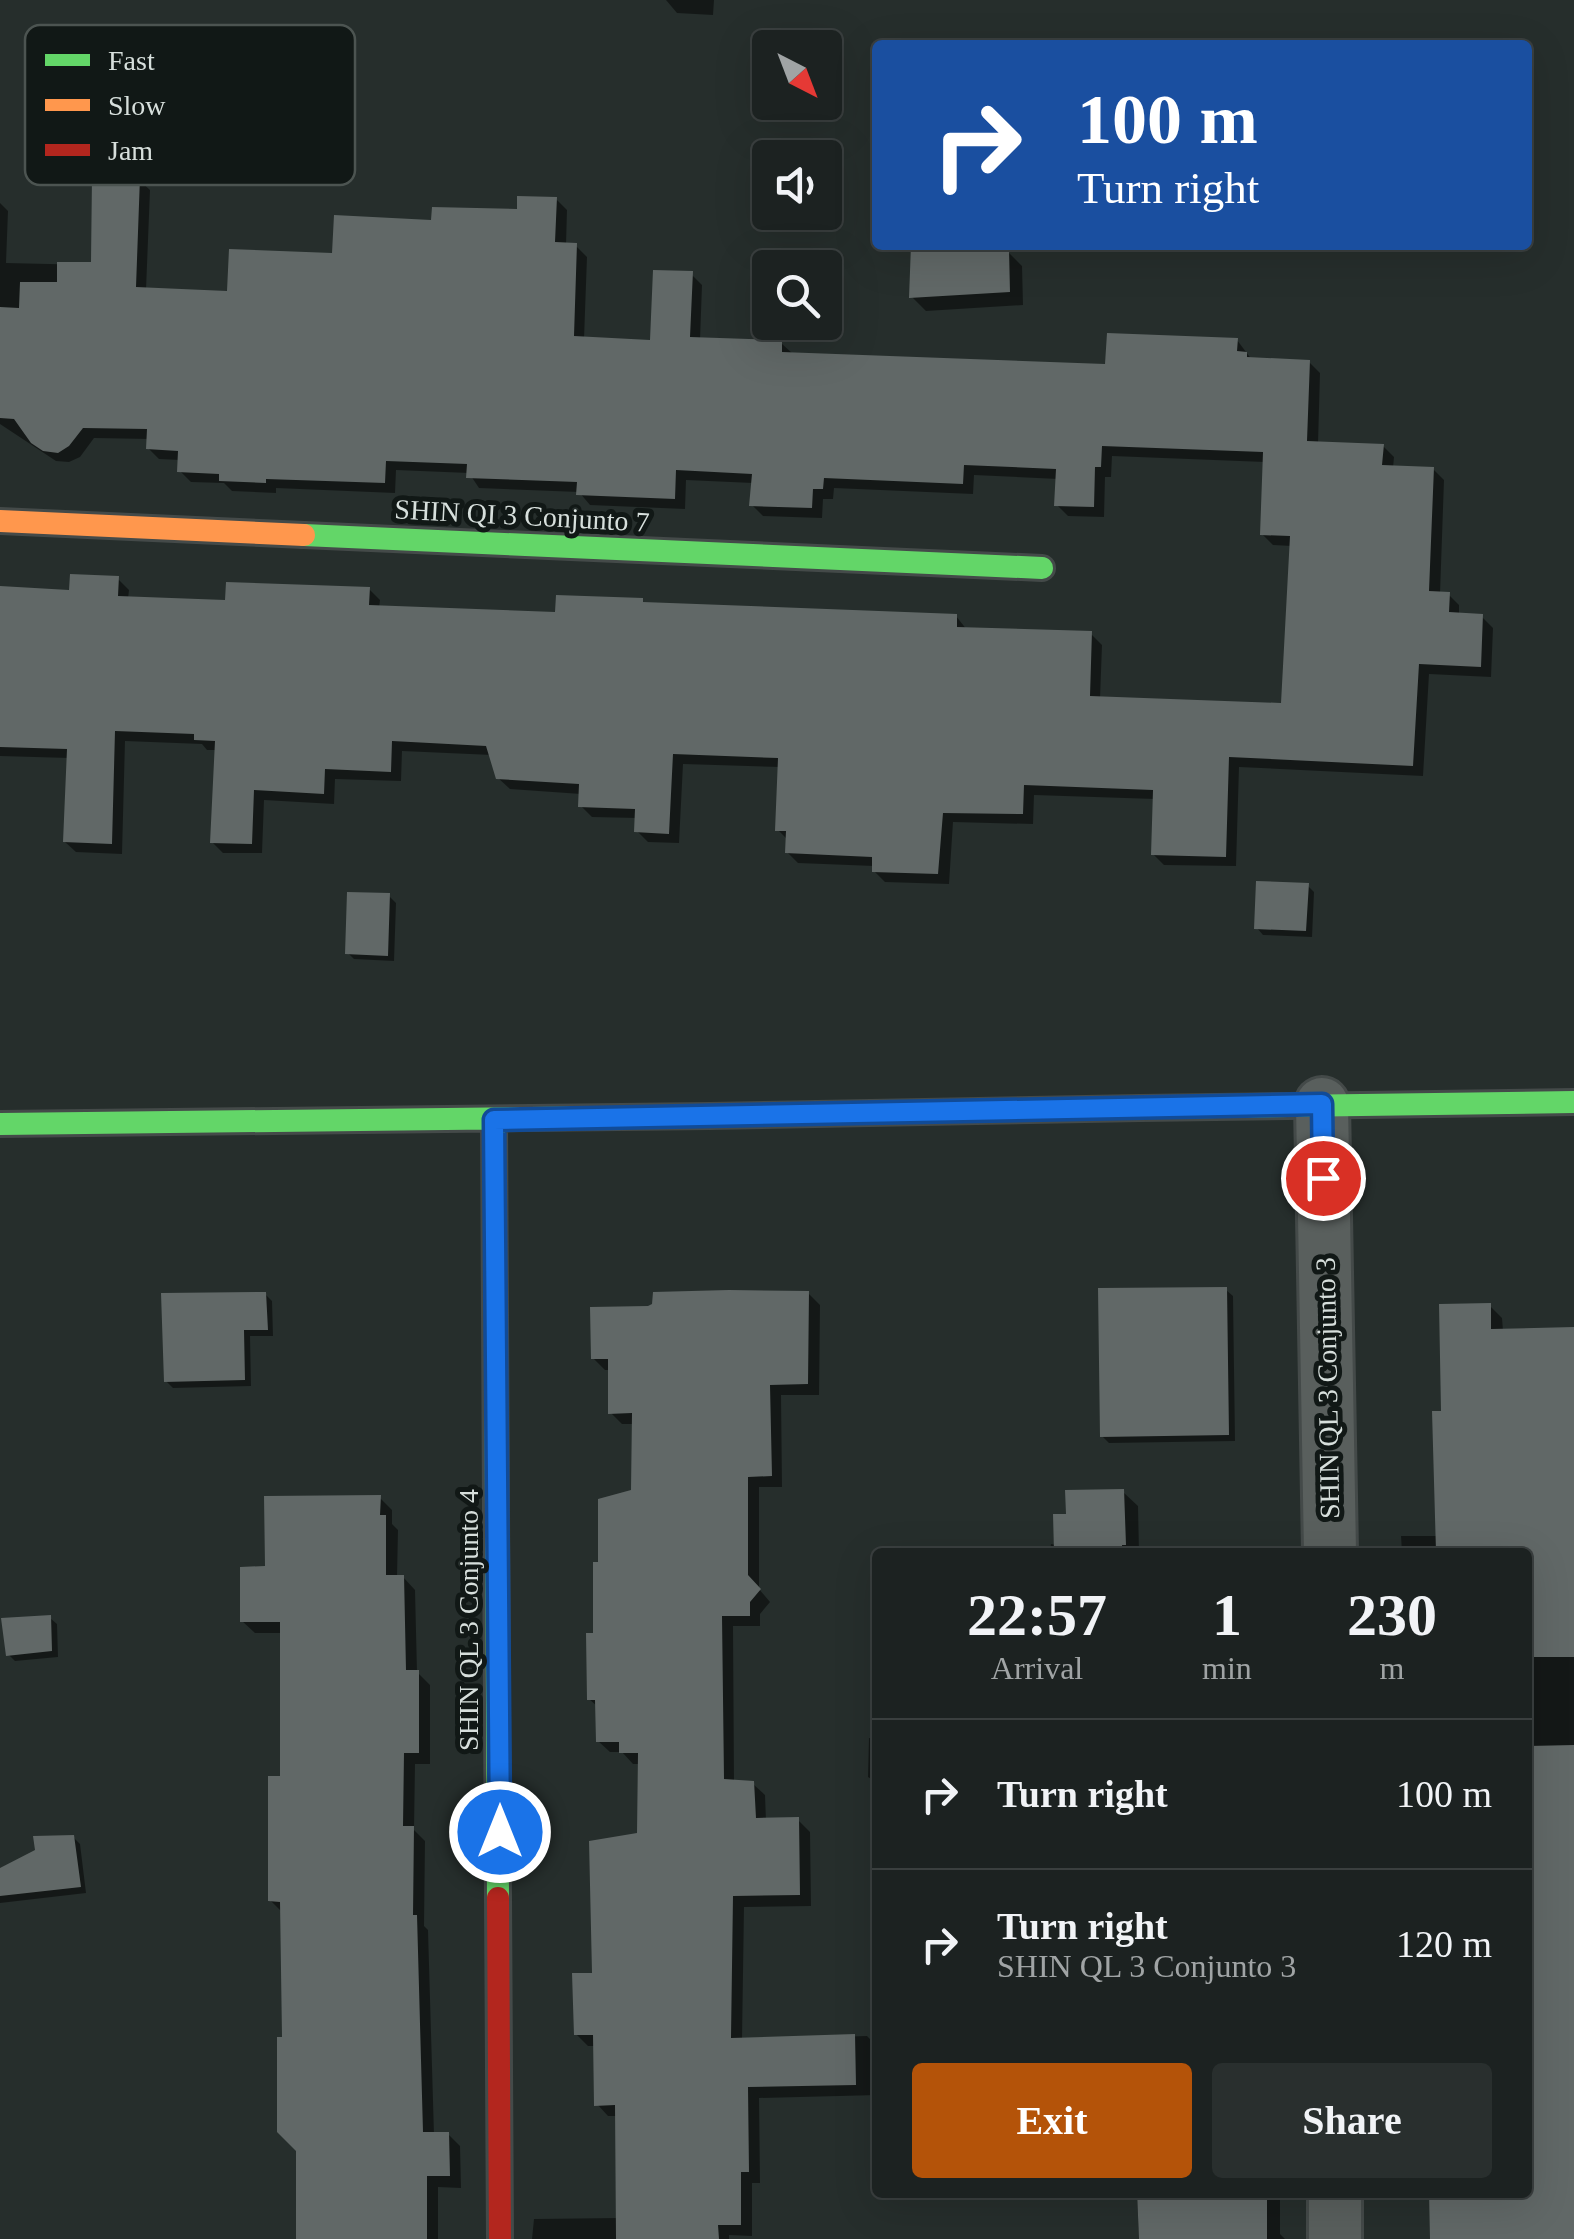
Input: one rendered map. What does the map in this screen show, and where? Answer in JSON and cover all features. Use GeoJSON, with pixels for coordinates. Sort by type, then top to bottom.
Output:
{"type":"FeatureCollection","features":[{"type":"Feature","properties":{"kind":"street","name":"SHIN QI 3 Conjunto 7"},"geometry":{"type":"LineString","coordinates":[[0,522],[1042,568]]}},
{"type":"Feature","properties":{"kind":"street"},"geometry":{"type":"LineString","coordinates":[[0,1124],[1574,1102]]}},
{"type":"Feature","properties":{"kind":"street","name":"SHIN QL 3 Conjunto 3"},"geometry":{"type":"LineString","coordinates":[[1322,1104],[1330,1548]]}},
{"type":"Feature","properties":{"kind":"street","name":"SHIN QL 3 Conjunto 4"},"geometry":{"type":"LineString","coordinates":[[494,1120],[500,2239]]}},
{"type":"Feature","properties":{"kind":"street"},"geometry":{"type":"LineString","coordinates":[[1335,2198],[1336,2239]]}},
{"type":"Feature","properties":{"kind":"building"},"geometry":{"type":"Polygon","coordinates":[[[92,185],[140,185],[136,287],[227,291],[229,249],[332,253],[334,215],[431,220],[432,207],[517,209],[517,196],[557,197],[555,242],[577,243],[574,336],[650,340],[653,270],[693,271],[690,337],[782,340],[782,352],[1105,364],[1107,333],[1238,338],[1237,351],[1247,352],[1247,357],[1310,360],[1307,441],[1384,444],[1382,465],[1434,467],[1429,591],[1450,592],[1449,612],[1483,614],[1481,667],[1419,664],[1413,766],[1229,757],[1226,857],[1151,855],[1153,790],[1024,785],[1023,814],[943,813],[938,874],[872,872],[872,857],[785,853],[786,831],[775,831],[778,758],[673,754],[669,834],[634,832],[635,809],[578,807],[579,784],[496,779],[486,746],[392,741],[391,772],[325,769],[324,794],[254,790],[252,844],[210,843],[215,741],[194,740],[194,734],[115,731],[112,844],[63,842],[67,749],[0,747],[0,586],[69,590],[70,574],[119,576],[118,596],[225,600],[226,582],[370,587],[369,605],[555,612],[556,595],[957,614],[957,627],[1092,631],[1090,696],[1281,703],[1290,536],[1260,535],[1263,452],[1102,446],[1101,467],[1095,467],[1094,507],[1054,506],[1056,469],[964,465],[963,484],[824,478],[823,489],[813,489],[812,508],[749,506],[752,474],[676,470],[675,499],[576,495],[577,482],[466,478],[467,464],[386,461],[385,483],[219,481],[219,474],[177,472],[178,451],[146,449],[147,429],[83,428],[58,453],[43,451],[31,443],[14,419],[0,418],[0,307],[19,308],[20,282],[57,282],[57,262],[91,262],[92,185]]]}},
{"type":"Feature","properties":{"kind":"building"},"geometry":{"type":"Polygon","coordinates":[[[911,250],[1009,250],[1010,292],[909,298],[911,250]]]}},
{"type":"Feature","properties":{"kind":"building"},"geometry":{"type":"Polygon","coordinates":[[[1256,881],[1309,883],[1306,931],[1254,929],[1256,881]]]}},
{"type":"Feature","properties":{"kind":"building"},"geometry":{"type":"Polygon","coordinates":[[[347,892],[390,893],[388,956],[345,954],[347,892]]]}},
{"type":"Feature","properties":{"kind":"building"},"geometry":{"type":"Polygon","coordinates":[[[1227,1287],[1229,1435],[1100,1437],[1098,1288],[1227,1287]]]}},
{"type":"Feature","properties":{"kind":"building"},"geometry":{"type":"Polygon","coordinates":[[[809,1291],[808,1384],[770,1385],[772,1476],[748,1477],[748,1575],[761,1589],[750,1602],[750,1616],[722,1616],[724,1779],[754,1781],[756,1818],[799,1817],[800,1895],[733,1896],[731,2038],[855,2034],[856,2085],[748,2087],[749,2172],[741,2172],[741,2225],[718,2225],[719,2239],[616,2239],[615,2105],[594,2106],[593,2035],[574,2035],[572,1973],[592,1973],[589,1841],[637,1833],[638,1753],[619,1753],[619,1742],[596,1742],[595,1700],[587,1700],[586,1633],[593,1633],[598,1499],[631,1490],[632,1413],[608,1414],[608,1359],[591,1359],[590,1307],[648,1306],[652,1304],[653,1292],[809,1291]]]}},
{"type":"Feature","properties":{"kind":"building"},"geometry":{"type":"Polygon","coordinates":[[[266,1292],[268,1330],[244,1330],[245,1380],[164,1382],[161,1293],[266,1292]]]}},
{"type":"Feature","properties":{"kind":"building"},"geometry":{"type":"Polygon","coordinates":[[[1491,1303],[1491,1329],[1574,1327],[1574,1657],[1532,1657],[1532,1548],[1436,1548],[1432,1411],[1441,1411],[1439,1304],[1491,1303]]]}},
{"type":"Feature","properties":{"kind":"building"},"geometry":{"type":"Polygon","coordinates":[[[1124,1489],[1126,1545],[1054,1548],[1053,1514],[1066,1514],[1065,1490],[1124,1489]]]}},
{"type":"Feature","properties":{"kind":"building"},"geometry":{"type":"Polygon","coordinates":[[[381,1495],[380,1515],[386,1515],[386,1575],[404,1575],[406,1670],[419,1670],[419,1753],[404,1753],[403,1826],[414,1826],[413,1915],[417,1915],[423,2132],[449,2132],[450,2176],[427,2176],[427,2239],[296,2239],[296,2151],[277,2132],[277,2037],[282,2037],[280,1902],[268,1901],[268,1776],[280,1776],[280,1622],[240,1622],[240,1567],[265,1566],[264,1496],[381,1495]]]}},
{"type":"Feature","properties":{"kind":"building"},"geometry":{"type":"Polygon","coordinates":[[[51,1615],[52,1651],[6,1656],[1,1618],[51,1615]]]}},
{"type":"Feature","properties":{"kind":"building"},"geometry":{"type":"Polygon","coordinates":[[[1574,1745],[1574,2239],[1430,2239],[1429,2198],[1532,2198],[1532,1746],[1574,1745]]]}},
{"type":"Feature","properties":{"kind":"building"},"geometry":{"type":"Polygon","coordinates":[[[74,1835],[81,1887],[0,1896],[0,1868],[35,1850],[33,1836],[74,1835]]]}},
{"type":"Feature","properties":{"kind":"building"},"geometry":{"type":"Polygon","coordinates":[[[1137,2198],[1267,2198],[1267,2239],[1139,2239],[1137,2198]]]}},
{"type":"Feature","properties":{"kind":"traffic: fast"},"geometry":{"type":"LineString","coordinates":[[304,535],[1042,568]]}},
{"type":"Feature","properties":{"kind":"traffic: fast"},"geometry":{"type":"LineString","coordinates":[[1140,1108],[1574,1102]]}},
{"type":"Feature","properties":{"kind":"traffic: fast"},"geometry":{"type":"LineString","coordinates":[[0,1124],[709,1116]]}},
{"type":"Feature","properties":{"kind":"traffic: fast"},"geometry":{"type":"LineString","coordinates":[[494,1120],[498,1898]]}},
{"type":"Feature","properties":{"kind":"traffic: slow"},"geometry":{"type":"LineString","coordinates":[[0,521],[304,535]]}},
{"type":"Feature","properties":{"kind":"traffic: jam"},"geometry":{"type":"LineString","coordinates":[[709,1116],[1140,1108]]}},
{"type":"Feature","properties":{"kind":"traffic: jam"},"geometry":{"type":"LineString","coordinates":[[498,1898],[500,2239]]}},
{"type":"Feature","properties":{"kind":"route"},"geometry":{"type":"LineString","coordinates":[[500,1832],[494,1120],[1322,1104],[1323,1178]]}}]}
